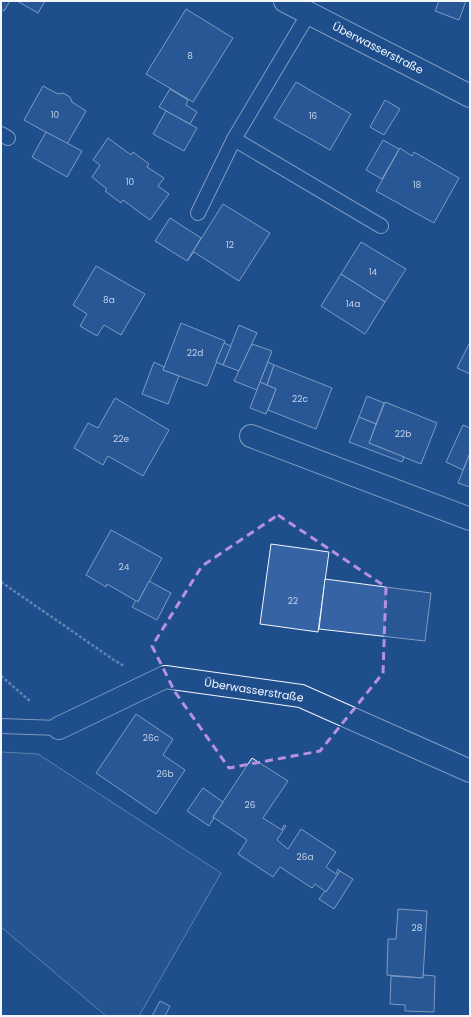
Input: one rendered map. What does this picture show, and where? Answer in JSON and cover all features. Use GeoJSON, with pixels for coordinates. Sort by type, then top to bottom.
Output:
{"type":"FeatureCollection","features":[{"type":"Feature","properties":{"kind":"street","name":"Überwasserstraße"},"geometry":{"type":"LineString","coordinates":[[285,1],[470,96]]}},
{"type":"Feature","properties":{"kind":"street"},"geometry":{"type":"LineString","coordinates":[[251,436],[470,519]]}},
{"type":"Feature","properties":{"kind":"street","name":"Überwasserstraße"},"geometry":{"type":"LineString","coordinates":[[59,728],[166,677],[301,696],[470,771]]}},
{"type":"Feature","properties":{"kind":"lane"},"geometry":{"type":"LineString","coordinates":[[198,214],[234,139],[309,13]]}},
{"type":"Feature","properties":{"kind":"lane"},"geometry":{"type":"LineString","coordinates":[[234,139],[381,226]]}},
{"type":"Feature","properties":{"kind":"lane"},"geometry":{"type":"LineString","coordinates":[[1,726],[59,728]]}},
{"type":"Feature","properties":{"kind":"path"},"geometry":{"type":"LineString","coordinates":[[1,582],[114,660],[155,682]]}},
{"type":"Feature","properties":{"kind":"highlighted area"},"geometry":{"type":"Polygon","coordinates":[[[278,515],[386,587],[383,673],[320,751],[229,768],[175,692],[152,646],[202,566],[278,515]]]}},
{"type":"Feature","properties":{"kind":"shaded area"},"geometry":{"type":"Polygon","coordinates":[[[1,752],[38,754],[221,873],[139,1016],[106,1016],[1,927],[1,752]]]}},
{"type":"Feature","properties":{"kind":"building"},"geometry":{"type":"Polygon","coordinates":[[[1,1],[10,1],[4,11],[1,9],[1,1]]]}},
{"type":"Feature","properties":{"kind":"building"},"geometry":{"type":"Polygon","coordinates":[[[17,1],[45,1],[38,13],[17,1]]]}},
{"type":"Feature","properties":{"kind":"building"},"geometry":{"type":"Polygon","coordinates":[[[439,1],[466,1],[459,20],[435,11],[439,1]]]}},
{"type":"Feature","properties":{"kind":"building"},"geometry":{"type":"Polygon","coordinates":[[[186,9],[233,38],[193,102],[146,74],[186,9]]]}},
{"type":"Feature","properties":{"kind":"building"},"geometry":{"type":"Polygon","coordinates":[[[296,82],[351,114],[330,150],[274,118],[296,82]]]}},
{"type":"Feature","properties":{"kind":"building"},"geometry":{"type":"Polygon","coordinates":[[[43,86],[58,94],[63,93],[70,97],[72,102],[86,111],[67,144],[24,120],[43,86]]]}},
{"type":"Feature","properties":{"kind":"building"},"geometry":{"type":"Polygon","coordinates":[[[170,89],[188,100],[186,105],[197,112],[190,124],[159,107],[170,89]]]}},
{"type":"Feature","properties":{"kind":"building"},"geometry":{"type":"Polygon","coordinates":[[[385,100],[400,109],[384,135],[370,127],[385,100]]]}},
{"type":"Feature","properties":{"kind":"building"},"geometry":{"type":"Polygon","coordinates":[[[166,111],[197,128],[184,151],[153,134],[166,111]]]}},
{"type":"Feature","properties":{"kind":"building"},"geometry":{"type":"Polygon","coordinates":[[[46,132],[82,151],[67,177],[32,157],[46,132]]]}},
{"type":"Feature","properties":{"kind":"building"},"geometry":{"type":"Polygon","coordinates":[[[108,138],[131,155],[133,152],[149,164],[147,167],[164,178],[158,186],[169,194],[150,220],[123,200],[121,203],[105,191],[107,189],[92,177],[100,165],[93,160],[108,138]]]}},
{"type":"Feature","properties":{"kind":"building"},"geometry":{"type":"Polygon","coordinates":[[[383,140],[399,149],[382,179],[366,170],[383,140]]]}},
{"type":"Feature","properties":{"kind":"building"},"geometry":{"type":"Polygon","coordinates":[[[400,148],[412,156],[414,152],[459,178],[434,223],[376,191],[400,148]]]}},
{"type":"Feature","properties":{"kind":"building"},"geometry":{"type":"Polygon","coordinates":[[[223,204],[270,233],[239,281],[194,252],[187,261],[223,204]]]}},
{"type":"Feature","properties":{"kind":"building"},"geometry":{"type":"Polygon","coordinates":[[[170,218],[201,238],[187,261],[155,241],[170,218]]]}},
{"type":"Feature","properties":{"kind":"building"},"geometry":{"type":"Polygon","coordinates":[[[361,242],[406,269],[385,302],[341,274],[361,242]]]}},
{"type":"Feature","properties":{"kind":"building"},"geometry":{"type":"Polygon","coordinates":[[[96,266],[145,294],[121,335],[104,325],[97,336],[80,326],[87,314],[73,305],[96,266]]]}},
{"type":"Feature","properties":{"kind":"building"},"geometry":{"type":"Polygon","coordinates":[[[341,274],[385,302],[365,334],[321,306],[341,274]]]}},
{"type":"Feature","properties":{"kind":"building"},"geometry":{"type":"Polygon","coordinates":[[[181,323],[225,341],[207,386],[163,370],[181,323]]]}},
{"type":"Feature","properties":{"kind":"building"},"geometry":{"type":"Polygon","coordinates":[[[239,325],[257,333],[239,371],[223,365],[239,325]]]}},
{"type":"Feature","properties":{"kind":"building"},"geometry":{"type":"Polygon","coordinates":[[[470,342],[470,374],[457,368],[470,342]]]}},
{"type":"Feature","properties":{"kind":"building"},"geometry":{"type":"Polygon","coordinates":[[[224,343],[231,346],[223,365],[216,362],[224,343]]]}},
{"type":"Feature","properties":{"kind":"building"},"geometry":{"type":"Polygon","coordinates":[[[252,344],[272,351],[257,390],[234,381],[252,344]]]}},
{"type":"Feature","properties":{"kind":"building"},"geometry":{"type":"Polygon","coordinates":[[[154,362],[164,367],[163,370],[179,376],[168,404],[142,394],[154,362]]]}},
{"type":"Feature","properties":{"kind":"building"},"geometry":{"type":"Polygon","coordinates":[[[268,362],[274,365],[267,385],[260,382],[268,362]]]}},
{"type":"Feature","properties":{"kind":"building"},"geometry":{"type":"Polygon","coordinates":[[[274,365],[332,388],[316,429],[268,410],[276,389],[267,385],[274,365]]]}},
{"type":"Feature","properties":{"kind":"building"},"geometry":{"type":"Polygon","coordinates":[[[260,382],[276,389],[266,414],[250,408],[260,382]]]}},
{"type":"Feature","properties":{"kind":"building"},"geometry":{"type":"Polygon","coordinates":[[[367,396],[384,403],[376,424],[359,417],[367,396]]]}},
{"type":"Feature","properties":{"kind":"building"},"geometry":{"type":"Polygon","coordinates":[[[115,398],[169,430],[143,476],[108,456],[103,465],[74,448],[88,423],[98,428],[115,398]]]}},
{"type":"Feature","properties":{"kind":"building"},"geometry":{"type":"Polygon","coordinates":[[[385,402],[437,423],[421,464],[369,443],[385,402]]]}},
{"type":"Feature","properties":{"kind":"building"},"geometry":{"type":"Polygon","coordinates":[[[359,417],[376,424],[369,443],[404,457],[402,462],[349,442],[359,417]]]}},
{"type":"Feature","properties":{"kind":"building"},"geometry":{"type":"Polygon","coordinates":[[[463,425],[470,428],[470,453],[463,470],[446,462],[463,425]]]}},
{"type":"Feature","properties":{"kind":"building"},"geometry":{"type":"Polygon","coordinates":[[[470,453],[470,487],[458,483],[470,453]]]}},
{"type":"Feature","properties":{"kind":"building"},"geometry":{"type":"Polygon","coordinates":[[[111,530],[162,558],[138,602],[107,584],[106,587],[86,575],[111,530]]]}},
{"type":"Feature","properties":{"kind":"building"},"geometry":{"type":"Polygon","coordinates":[[[271,544],[329,552],[318,632],[260,624],[271,544]]]}},
{"type":"Feature","properties":{"kind":"building"},"geometry":{"type":"Polygon","coordinates":[[[325,579],[431,593],[425,641],[319,629],[325,579]]]}},
{"type":"Feature","properties":{"kind":"building"},"geometry":{"type":"Polygon","coordinates":[[[149,581],[171,593],[157,620],[132,607],[136,600],[138,602],[149,581]]]}},
{"type":"Feature","properties":{"kind":"building"},"geometry":{"type":"Polygon","coordinates":[[[136,714],[173,739],[163,755],[185,770],[156,814],[96,773],[136,714]]]}},
{"type":"Feature","properties":{"kind":"building"},"geometry":{"type":"Polygon","coordinates":[[[252,758],[288,781],[263,818],[282,830],[284,825],[286,826],[277,840],[288,849],[301,829],[336,852],[326,867],[336,874],[338,869],[340,871],[326,892],[315,884],[312,888],[280,867],[273,877],[238,854],[247,840],[213,817],[252,758]]]}},
{"type":"Feature","properties":{"kind":"building"},"geometry":{"type":"Polygon","coordinates":[[[203,788],[223,802],[209,826],[187,811],[203,788]]]}},
{"type":"Feature","properties":{"kind":"building"},"geometry":{"type":"Polygon","coordinates":[[[340,871],[353,879],[334,909],[319,899],[325,891],[326,892],[340,871]]]}},
{"type":"Feature","properties":{"kind":"building"},"geometry":{"type":"Polygon","coordinates":[[[398,909],[427,911],[423,978],[387,975],[388,939],[396,939],[398,909]]]}},
{"type":"Feature","properties":{"kind":"building"},"geometry":{"type":"Polygon","coordinates":[[[423,975],[435,976],[434,1012],[405,1011],[405,1005],[390,1004],[391,976],[423,978],[423,975]]]}},
{"type":"Feature","properties":{"kind":"building"},"geometry":{"type":"Polygon","coordinates":[[[160,1001],[170,1006],[165,1016],[152,1016],[160,1001]]]}}]}
